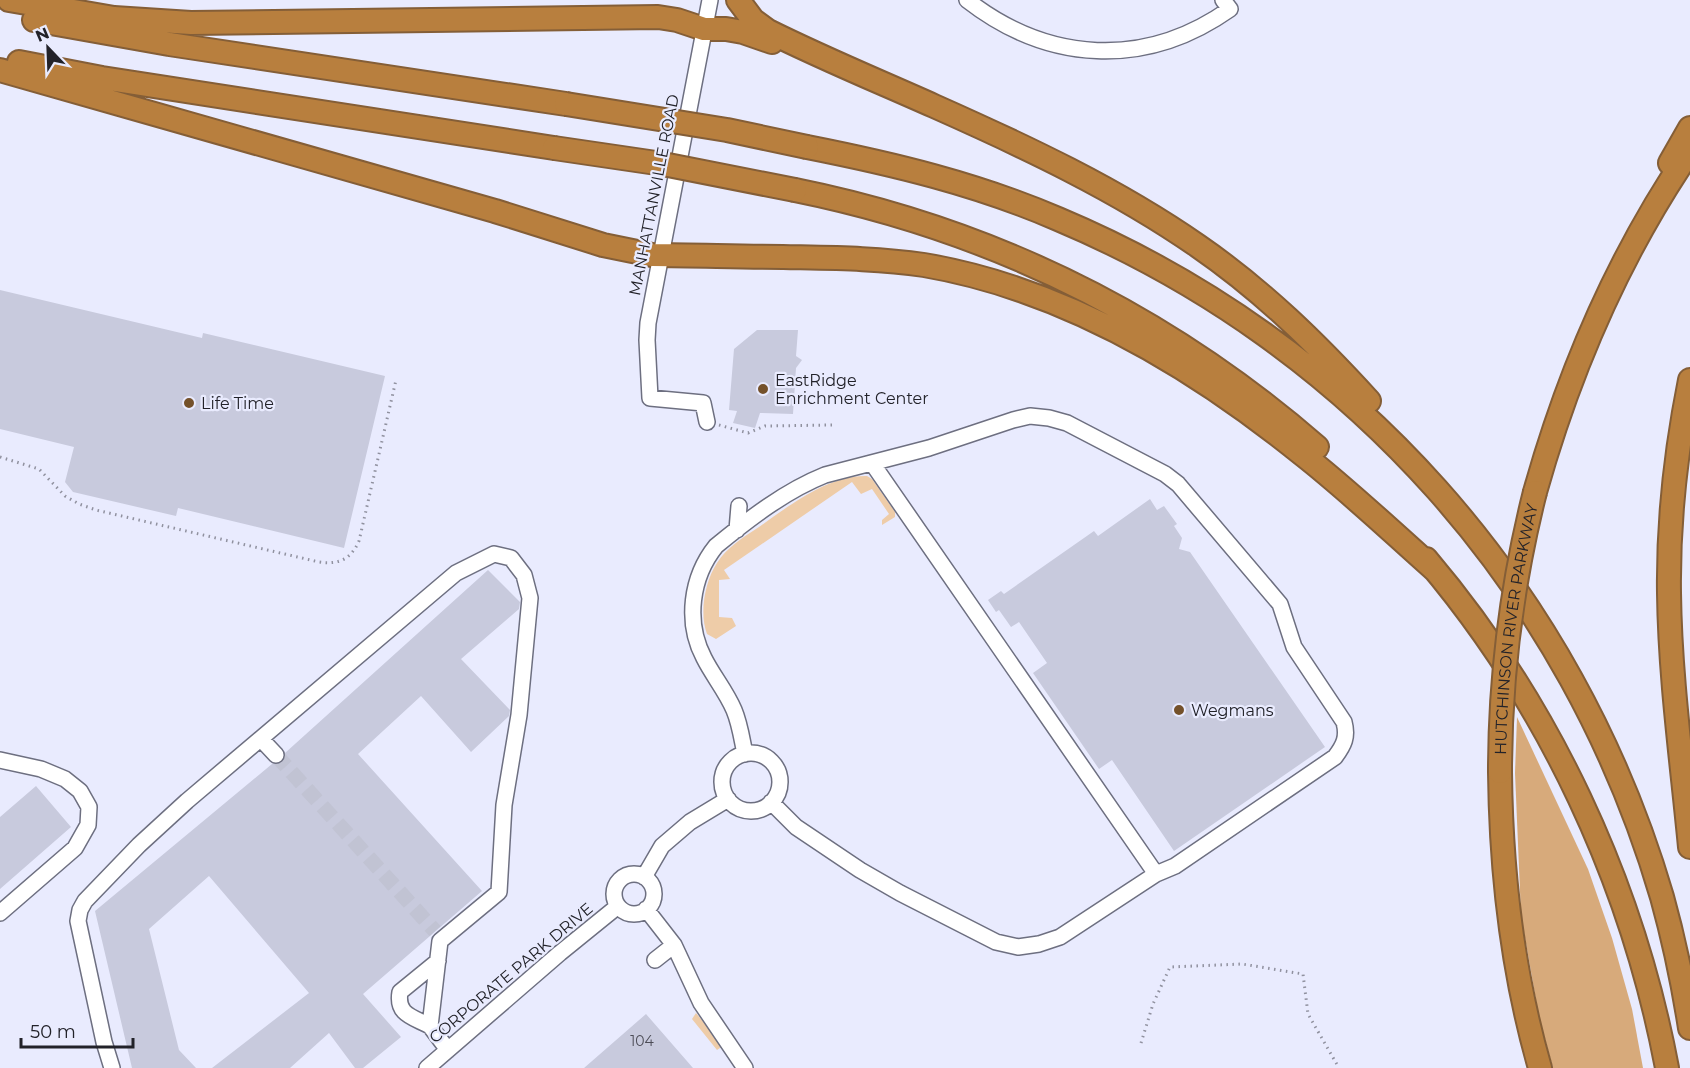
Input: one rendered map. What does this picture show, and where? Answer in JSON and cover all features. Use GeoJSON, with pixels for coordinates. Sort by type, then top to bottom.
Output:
{"type":"FeatureCollection","features":[{"type":"Feature","properties":{"kind":"highway"},"geometry":{"type":"LineString","coordinates":[[9,0],[82,14],[173,22],[644,16],[667,18],[704,29],[742,32],[883,84]]}},
{"type":"Feature","properties":{"kind":"highway"},"geometry":{"type":"LineString","coordinates":[[738,0],[753,20],[768,30],[983,128],[1103,188],[1160,221],[1215,258],[1283,313],[1353,383],[1389,423],[1488,551],[1536,619],[1576,688],[1609,756],[1638,824],[1662,898],[1677,958],[1690,1028]]}},
{"type":"Feature","properties":{"kind":"highway"},"geometry":{"type":"LineString","coordinates":[[0,12],[62,26],[143,40],[727,130],[900,166],[1006,199],[1082,229],[1165,270],[1250,323],[1331,384],[1379,428],[1454,508]]}},
{"type":"Feature","properties":{"kind":"highway"},"geometry":{"type":"LineString","coordinates":[[0,58],[102,78],[663,164],[795,190],[880,210],[975,241],[1076,284],[1155,328],[1238,383],[1303,435],[1362,490],[1436,570],[1470,614],[1515,680],[1557,752],[1587,815],[1636,942],[1653,1003],[1667,1068]]}},
{"type":"Feature","properties":{"kind":"highway"},"geometry":{"type":"LineString","coordinates":[[0,70],[495,211],[603,245],[642,254],[850,259],[909,263],[988,280],[1064,306],[1144,347],[1247,412],[1305,455],[1436,570]]}},
{"type":"Feature","properties":{"kind":"highway"},"geometry":{"type":"LineString","coordinates":[[1640,232],[1664,173],[1690,128]]}},
{"type":"Feature","properties":{"kind":"highway","name":"HUTCHINSON RIVER PARKWAY"},"geometry":{"type":"LineString","coordinates":[[1540,1068],[1525,1008],[1510,925],[1502,843],[1500,772],[1502,704],[1518,568],[1535,492],[1552,434],[1580,356],[1614,281],[1640,232],[1690,151]]}},
{"type":"Feature","properties":{"kind":"highway"},"geometry":{"type":"LineString","coordinates":[[1690,380],[1679,439],[1671,511],[1669,593],[1673,673],[1690,847]]}},
{"type":"Feature","properties":{"kind":"highway"},"geometry":{"type":"LineString","coordinates":[[1673,673],[1690,744]]}},
{"type":"Feature","properties":{"kind":"street","name":"MANHATTANVILLE ROAD"},"geometry":{"type":"LineString","coordinates":[[707,422],[703,403],[650,398],[646,340],[710,0]]}},
{"type":"Feature","properties":{"kind":"street"},"geometry":{"type":"LineString","coordinates":[[967,0],[988,17],[1014,31],[1095,51],[1124,51],[1152,46],[1211,22],[1230,9],[1223,0]]}},
{"type":"Feature","properties":{"kind":"street"},"geometry":{"type":"LineString","coordinates":[[745,754],[734,710],[698,645],[693,613],[697,582],[705,562],[716,546],[780,499],[808,482],[825,475],[929,448],[1030,416],[1067,423],[1171,478],[1280,604],[1294,647],[1344,722],[1347,732],[1344,746],[1335,757],[1175,866],[1156,874],[1060,937],[1028,946],[1006,945],[900,893],[804,833],[771,802]]}},
{"type":"Feature","properties":{"kind":"street"},"geometry":{"type":"LineString","coordinates":[[873,463],[1156,874]]}},
{"type":"Feature","properties":{"kind":"street"},"geometry":{"type":"LineString","coordinates":[[736,530],[739,506]]}},
{"type":"Feature","properties":{"kind":"street"},"geometry":{"type":"LineString","coordinates":[[112,1068],[78,921],[85,901],[139,845],[456,573],[494,554],[512,558],[524,575],[530,598],[519,715],[504,805],[499,892],[437,936],[438,961],[430,1026]]}},
{"type":"Feature","properties":{"kind":"street"},"geometry":{"type":"LineString","coordinates":[[261,739],[276,755]]}},
{"type":"Feature","properties":{"kind":"street"},"geometry":{"type":"LineString","coordinates":[[745,754],[764,757],[777,770],[780,780],[779,790],[771,802],[759,810],[749,811],[739,808],[728,799],[722,786],[726,769],[731,762],[745,754]]}},
{"type":"Feature","properties":{"kind":"street"},"geometry":{"type":"LineString","coordinates":[[0,760],[41,769],[65,779],[80,791],[89,807],[88,825],[75,848],[0,913]]}},
{"type":"Feature","properties":{"kind":"street"},"geometry":{"type":"LineString","coordinates":[[644,877],[653,858],[668,840],[690,822],[728,799]]}},
{"type":"Feature","properties":{"kind":"street"},"geometry":{"type":"LineString","coordinates":[[634,874],[644,877],[650,883],[654,895],[652,901],[646,909],[638,913],[625,912],[618,906],[614,896],[617,884],[627,875],[634,874]]}},
{"type":"Feature","properties":{"kind":"street","name":"CORPORATE PARK DRIVE"},"geometry":{"type":"LineString","coordinates":[[427,1068],[618,906]]}},
{"type":"Feature","properties":{"kind":"street"},"geometry":{"type":"LineString","coordinates":[[646,909],[674,945],[701,1003],[745,1068]]}},
{"type":"Feature","properties":{"kind":"street"},"geometry":{"type":"LineString","coordinates":[[655,960],[674,945]]}},
{"type":"Feature","properties":{"kind":"street"},"geometry":{"type":"LineString","coordinates":[[438,961],[400,992],[399,1003],[403,1012],[430,1026],[448,1050]]}},
{"type":"Feature","properties":{"kind":"path"},"geometry":{"type":"LineString","coordinates":[[0,457],[39,468],[65,496],[96,510],[333,564],[349,556],[358,541],[396,380]]}},
{"type":"Feature","properties":{"kind":"path"},"geometry":{"type":"LineString","coordinates":[[707,422],[748,433],[765,426],[832,425]]}},
{"type":"Feature","properties":{"kind":"path"},"geometry":{"type":"LineString","coordinates":[[1142,1043],[1153,1004],[1170,967],[1242,964],[1303,975],[1308,1014],[1339,1068]]}},
{"type":"Feature","properties":{"kind":"shaded area"},"geometry":{"type":"Polygon","coordinates":[[[867,476],[872,479],[895,512],[895,517],[882,525],[882,520],[889,514],[872,489],[861,494],[852,482],[724,570],[730,579],[719,580],[719,617],[732,618],[736,626],[716,639],[707,634],[703,607],[706,588],[713,570],[726,552],[810,493],[838,481],[867,476]]]}},
{"type":"Feature","properties":{"kind":"shaded area"},"geometry":{"type":"Polygon","coordinates":[[[1517,717],[1588,869],[1612,938],[1632,1009],[1643,1068],[1553,1068],[1539,1017],[1521,915],[1515,773],[1517,717]]]}},
{"type":"Feature","properties":{"kind":"shaded area"},"geometry":{"type":"Polygon","coordinates":[[[696,1013],[723,1046],[717,1050],[692,1019],[696,1013]]]}},
{"type":"Feature","properties":{"kind":"building","name":"Life Time"},"geometry":{"type":"Polygon","coordinates":[[[0,290],[202,338],[203,333],[385,376],[344,548],[178,508],[176,516],[73,492],[65,482],[74,447],[0,429],[0,290]]]}},
{"type":"Feature","properties":{"kind":"building","name":"EastRidge Enrichment Center"},"geometry":{"type":"Polygon","coordinates":[[[757,330],[798,330],[796,356],[802,360],[796,368],[793,414],[760,413],[755,428],[733,423],[737,411],[729,410],[734,349],[757,330]]]}},
{"type":"Feature","properties":{"kind":"building","name":"Wegmans"},"geometry":{"type":"Polygon","coordinates":[[[1150,499],[1157,510],[1164,506],[1177,524],[1174,526],[1182,538],[1179,549],[1190,552],[1325,747],[1174,851],[1112,760],[1099,769],[1033,673],[1047,663],[1019,622],[1011,627],[999,610],[996,612],[988,600],[1001,591],[1004,594],[1094,531],[1098,536],[1150,499]]]}},
{"type":"Feature","properties":{"kind":"building"},"geometry":{"type":"Polygon","coordinates":[[[488,570],[520,602],[519,609],[461,659],[510,710],[509,716],[471,752],[421,696],[358,754],[482,891],[363,994],[401,1037],[363,1068],[355,1068],[329,1033],[290,1068],[212,1068],[309,993],[209,876],[149,929],[179,1050],[196,1068],[132,1068],[95,911],[272,764],[282,762],[285,753],[488,570]]]}},
{"type":"Feature","properties":{"kind":"building"},"geometry":{"type":"Polygon","coordinates":[[[36,786],[71,827],[0,889],[0,817],[36,786]]]}},
{"type":"Feature","properties":{"kind":"building"},"geometry":{"type":"Polygon","coordinates":[[[646,1014],[693,1068],[584,1068],[646,1014]]]}},
{"type":"Feature","properties":{"kind":"tunnel"},"geometry":{"type":"LineString","coordinates":[[276,755],[435,931]]}},
{"type":"Feature","properties":{"kind":"place","name":"EastRidge Enrichment Center"},"geometry":{"type":"Point","coordinates":[763,389]}},
{"type":"Feature","properties":{"kind":"place","name":"Life Time"},"geometry":{"type":"Point","coordinates":[189,403]}},
{"type":"Feature","properties":{"kind":"place","name":"Wegmans"},"geometry":{"type":"Point","coordinates":[1179,710]}}]}
